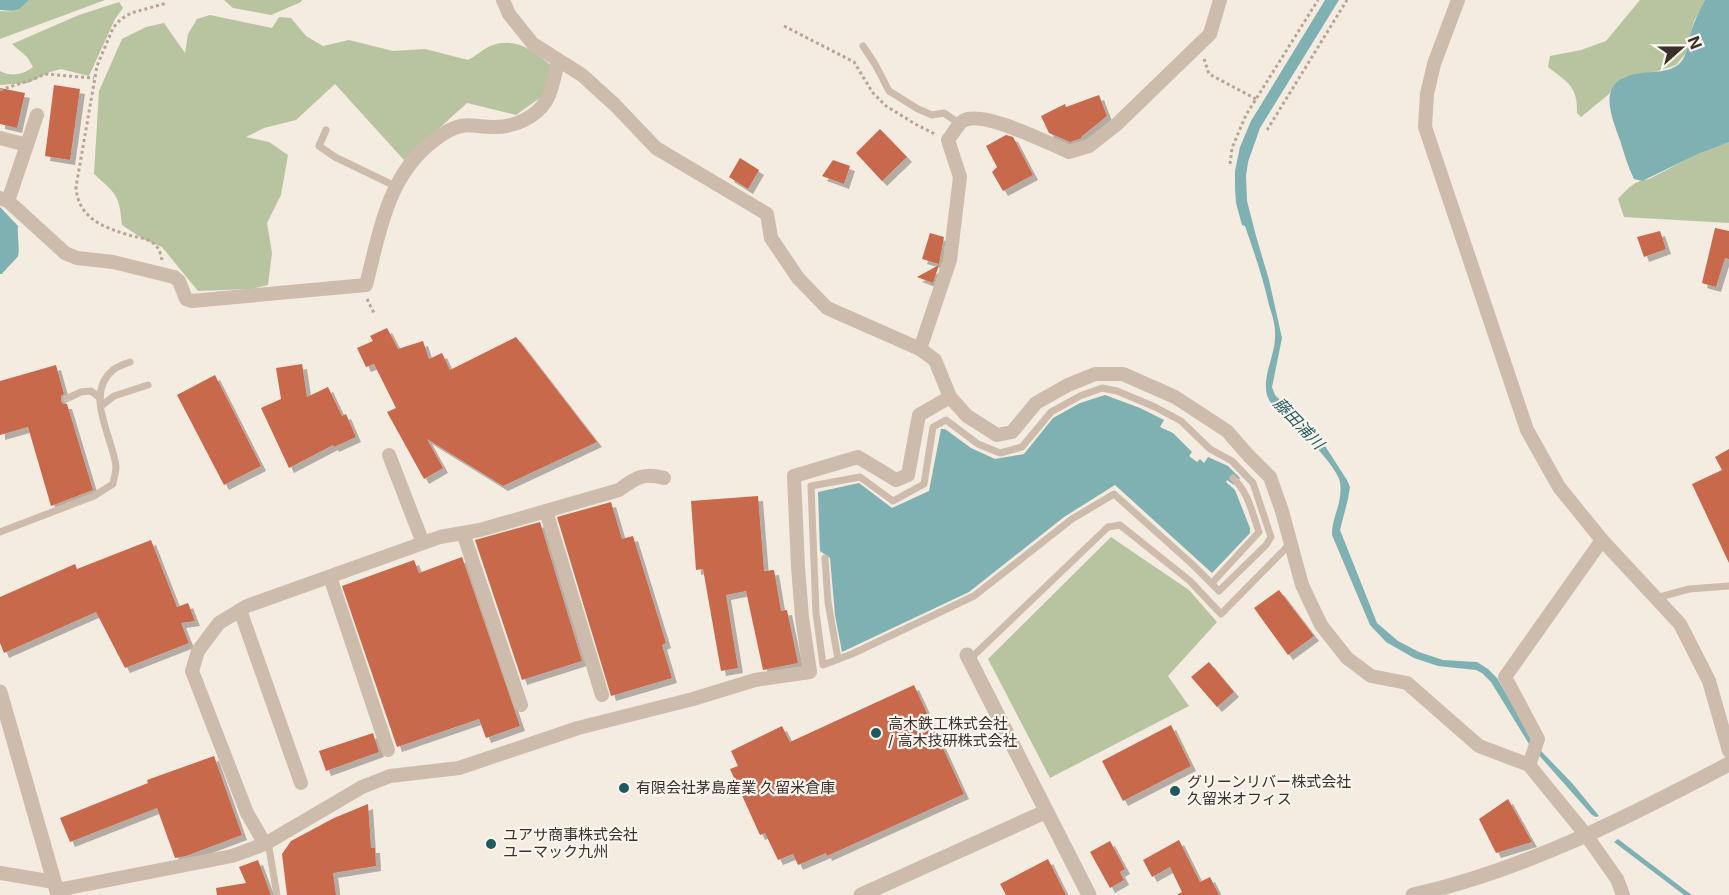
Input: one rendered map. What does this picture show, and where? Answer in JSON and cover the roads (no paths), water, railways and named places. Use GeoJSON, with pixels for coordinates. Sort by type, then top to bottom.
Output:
{"type":"FeatureCollection","features":[{"type":"Feature","properties":{"kind":"street"},"geometry":{"type":"LineString","coordinates":[[503,0],[509,14],[533,44],[582,75],[615,105],[656,148],[766,214],[771,238],[798,278],[827,308],[920,349],[935,360],[950,397],[967,416],[997,435],[1012,432],[1036,403],[1068,385],[1095,374],[1123,374],[1175,397],[1227,430],[1270,477],[1282,511],[1302,585],[1321,625],[1347,658],[1371,676],[1407,682],[1479,746],[1531,760],[1617,879],[1623,895]]}},
{"type":"Feature","properties":{"kind":"street"},"geometry":{"type":"LineString","coordinates":[[920,349],[950,260],[960,177],[948,140],[960,124],[976,118],[1016,128],[1068,152],[1089,146],[1116,125],[1210,34],[1220,0]]}},
{"type":"Feature","properties":{"kind":"street"},"geometry":{"type":"LineString","coordinates":[[1458,0],[1434,64],[1427,94],[1425,127],[1527,430],[1559,487],[1602,540],[1680,624],[1709,681],[1729,751]]}},
{"type":"Feature","properties":{"kind":"street"},"geometry":{"type":"LineString","coordinates":[[37,115],[4,200],[65,253],[77,258],[113,262],[174,277],[179,281],[186,299],[192,301],[366,285],[386,210],[395,186],[416,156],[442,134],[462,124],[498,127],[518,124],[534,115],[547,100],[558,61]]}},
{"type":"Feature","properties":{"kind":"street"},"geometry":{"type":"LineString","coordinates":[[0,138],[27,145]]}},
{"type":"Feature","properties":{"kind":"street"},"geometry":{"type":"LineString","coordinates":[[0,873],[57,889],[232,856],[267,843],[362,787],[390,776],[459,768],[578,728],[693,699],[755,680],[810,672],[802,617],[794,476],[858,457],[896,480],[908,475],[919,415],[950,397]]}},
{"type":"Feature","properties":{"kind":"street"},"geometry":{"type":"LineString","coordinates":[[389,455],[423,543]]}},
{"type":"Feature","properties":{"kind":"street"},"geometry":{"type":"LineString","coordinates":[[267,843],[247,813],[192,671],[198,651],[219,622],[247,606],[440,537],[480,530],[619,490],[632,480],[651,474],[664,477]]}},
{"type":"Feature","properties":{"kind":"street"},"geometry":{"type":"LineString","coordinates":[[546,511],[602,695]]}},
{"type":"Feature","properties":{"kind":"street"},"geometry":{"type":"LineString","coordinates":[[463,533],[521,705]]}},
{"type":"Feature","properties":{"kind":"street"},"geometry":{"type":"LineString","coordinates":[[1531,760],[1538,739],[1505,677],[1602,540]]}},
{"type":"Feature","properties":{"kind":"street"},"geometry":{"type":"LineString","coordinates":[[330,577],[388,750]]}},
{"type":"Feature","properties":{"kind":"street"},"geometry":{"type":"LineString","coordinates":[[240,610],[301,783]]}},
{"type":"Feature","properties":{"kind":"street"},"geometry":{"type":"LineString","coordinates":[[968,658],[1089,895]]}},
{"type":"Feature","properties":{"kind":"street"},"geometry":{"type":"LineString","coordinates":[[0,692],[57,889]]}},
{"type":"Feature","properties":{"kind":"street"},"geometry":{"type":"LineString","coordinates":[[1413,895],[1437,890],[1514,865],[1586,835],[1729,764]]}},
{"type":"Feature","properties":{"kind":"street"},"geometry":{"type":"LineString","coordinates":[[861,895],[1045,812]]}},
{"type":"Feature","properties":{"kind":"lane"},"geometry":{"type":"LineString","coordinates":[[863,46],[889,91],[918,109],[932,115],[944,113],[960,124]]}},
{"type":"Feature","properties":{"kind":"lane"},"geometry":{"type":"LineString","coordinates":[[326,130],[319,146],[335,157],[395,186]]}},
{"type":"Feature","properties":{"kind":"lane"},"geometry":{"type":"LineString","coordinates":[[0,532],[94,496],[113,484],[116,468],[100,406],[102,381],[115,368],[130,362]]}},
{"type":"Feature","properties":{"kind":"lane"},"geometry":{"type":"LineString","coordinates":[[100,406],[114,396],[148,385]]}},
{"type":"Feature","properties":{"kind":"lane"},"geometry":{"type":"LineString","coordinates":[[1102,388],[1117,391],[1181,421],[1210,449],[1232,460],[1253,483],[1271,537],[1266,545],[1219,591],[1114,494],[1072,519],[974,596],[838,659],[823,665],[816,613],[811,486],[860,477],[893,501],[924,484],[933,427],[946,420],[978,444],[1000,453],[1022,447],[1051,412],[1080,396],[1102,388]]}},
{"type":"Feature","properties":{"kind":"lane"},"geometry":{"type":"LineString","coordinates":[[66,399],[81,392],[91,391],[100,398]]}},
{"type":"Feature","properties":{"kind":"lane"},"geometry":{"type":"LineString","coordinates":[[1212,583],[1259,532],[1246,495],[1233,478]]}},
{"type":"Feature","properties":{"kind":"lane"},"geometry":{"type":"LineString","coordinates":[[968,658],[1108,527],[1120,525],[1190,581],[1221,614],[1291,543]]}},
{"type":"Feature","properties":{"kind":"lane"},"geometry":{"type":"LineString","coordinates":[[825,558],[828,602],[838,659]]}},
{"type":"Feature","properties":{"kind":"lane"},"geometry":{"type":"LineString","coordinates":[[1656,598],[1689,589],[1729,586]]}},
{"type":"Feature","properties":{"kind":"lane"},"geometry":{"type":"LineString","coordinates":[[267,843],[277,895]]}},
{"type":"Feature","properties":{"kind":"water"},"geometry":{"type":"Polygon","coordinates":[[[0,0],[29,0],[22,7],[13,11],[0,10],[0,0]]]}},
{"type":"Feature","properties":{"kind":"water","name":"藤田浦川"},"geometry":{"type":"Polygon","coordinates":[[[1325,0],[1339,0],[1260,128],[1248,162],[1246,176],[1247,201],[1282,338],[1272,387],[1275,395],[1325,446],[1347,480],[1350,487],[1340,530],[1377,623],[1398,641],[1419,652],[1443,660],[1477,662],[1488,669],[1497,678],[1542,752],[1599,816],[1592,815],[1529,744],[1491,682],[1482,673],[1476,670],[1438,666],[1414,658],[1386,642],[1370,625],[1332,535],[1341,490],[1337,475],[1317,448],[1273,405],[1267,395],[1266,381],[1274,344],[1274,325],[1258,265],[1236,203],[1235,171],[1240,147],[1251,121],[1325,0]]]}},
{"type":"Feature","properties":{"kind":"water"},"geometry":{"type":"Polygon","coordinates":[[[1705,0],[1729,0],[1729,142],[1700,153],[1642,181],[1634,179],[1613,120],[1611,91],[1615,84],[1623,78],[1636,74],[1665,71],[1680,63],[1705,0]]]}},
{"type":"Feature","properties":{"kind":"water"},"geometry":{"type":"Polygon","coordinates":[[[0,207],[18,226],[19,246],[18,256],[2,274],[0,274],[0,207]]]}},
{"type":"Feature","properties":{"kind":"water"},"geometry":{"type":"Polygon","coordinates":[[[1105,395],[1164,420],[1160,427],[1173,433],[1192,452],[1189,456],[1197,462],[1200,459],[1204,463],[1208,457],[1228,466],[1240,478],[1234,485],[1227,480],[1226,482],[1235,490],[1250,533],[1212,573],[1115,485],[1064,517],[969,592],[842,652],[835,615],[830,558],[820,551],[818,492],[859,483],[892,508],[929,491],[941,429],[945,429],[971,448],[995,459],[1024,454],[1053,418],[1080,403],[1105,395]]]}},
{"type":"Feature","properties":{"kind":"water"},"geometry":{"type":"Polygon","coordinates":[[[1618,839],[1692,895],[1684,895],[1614,842],[1618,839]]]}},
{"type":"Feature","properties":{"kind":"place","name":"高木鉄工株式会社 / 高木技研株式会社"},"geometry":{"type":"Point","coordinates":[876,733]}},
{"type":"Feature","properties":{"kind":"place","name":"有限会社茅島産業 久留米倉庫"},"geometry":{"type":"Point","coordinates":[624,788]}},
{"type":"Feature","properties":{"kind":"place","name":"グリーンリバー株式会社 久留米オフィス"},"geometry":{"type":"Point","coordinates":[1175,791]}},
{"type":"Feature","properties":{"kind":"place","name":"ユアサ商事株式会社 ユーマック九州"},"geometry":{"type":"Point","coordinates":[491,844]}}]}
